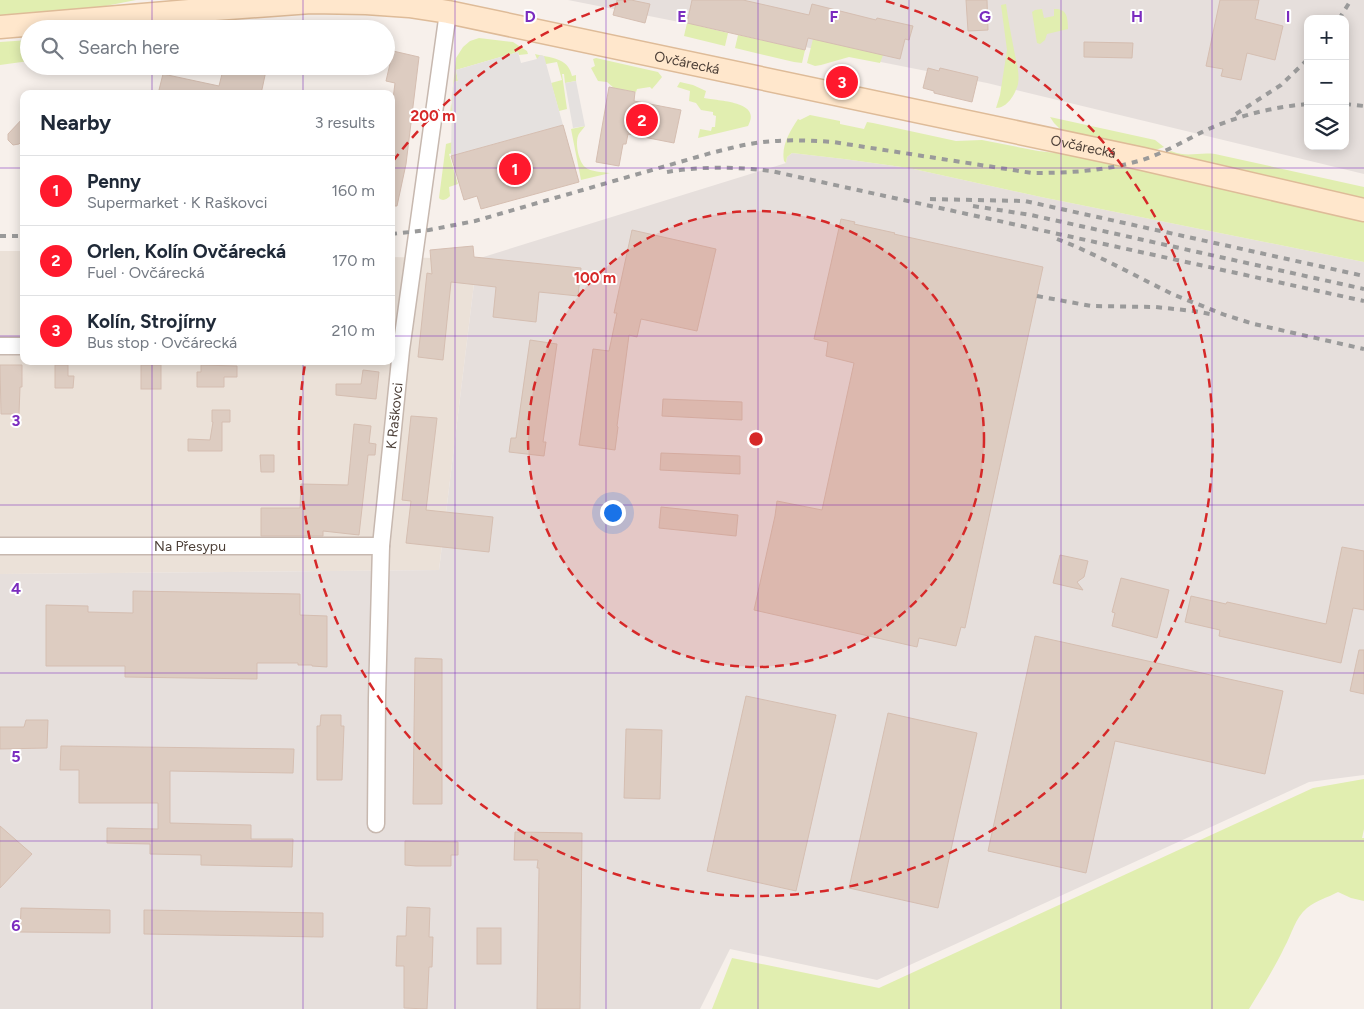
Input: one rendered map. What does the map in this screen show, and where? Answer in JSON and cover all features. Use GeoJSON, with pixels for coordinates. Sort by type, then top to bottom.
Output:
{"type":"FeatureCollection","features":[{"type":"Feature","properties":{"kind":"main road","name":"Ovčárecká"},"geometry":{"type":"LineString","coordinates":[[57,20],[200,5],[366,2],[409,6],[448,12],[1143,159],[1364,210]]}},
{"type":"Feature","properties":{"kind":"main road","name":"Ovčárecká"},"geometry":{"type":"LineString","coordinates":[[0,26],[20,24]]}},
{"type":"Feature","properties":{"kind":"street","name":"K Raškovci"},"geometry":{"type":"LineString","coordinates":[[395,363],[448,12]]}},
{"type":"Feature","properties":{"kind":"street"},"geometry":{"type":"LineString","coordinates":[[0,346],[20,346]]}},
{"type":"Feature","properties":{"kind":"street","name":"K Raškovci"},"geometry":{"type":"LineString","coordinates":[[376,824],[381,546],[395,365]]}},
{"type":"Feature","properties":{"kind":"street","name":"Na Přesypu"},"geometry":{"type":"LineString","coordinates":[[0,546],[381,546]]}},
{"type":"Feature","properties":{"kind":"shaded area"},"geometry":{"type":"Polygon","coordinates":[[[568,0],[1364,0],[1364,174],[987,83],[568,0]]]}},
{"type":"Feature","properties":{"kind":"shaded area"},"geometry":{"type":"Polygon","coordinates":[[[518,52],[521,63],[537,59],[540,55],[544,56],[563,125],[451,156],[452,95],[454,82],[458,81],[456,70],[518,52]]]}},
{"type":"Feature","properties":{"kind":"shaded area"},"geometry":{"type":"Polygon","coordinates":[[[576,81],[585,126],[573,128],[565,83],[576,81]]]}},
{"type":"Feature","properties":{"kind":"shaded area"},"geometry":{"type":"Polygon","coordinates":[[[792,153],[909,168],[1041,197],[1364,262],[1364,775],[1309,782],[877,980],[730,949],[700,1009],[0,1009],[0,574],[439,570],[477,259],[786,163],[787,157],[792,153]]]}},
{"type":"Feature","properties":{"kind":"shaded area"},"geometry":{"type":"Polygon","coordinates":[[[0,251],[20,251],[20,365],[395,365],[395,257],[477,259],[439,570],[0,574],[0,251]]]}},
{"type":"Feature","properties":{"kind":"green space"},"geometry":{"type":"Polygon","coordinates":[[[0,0],[136,0],[85,10],[0,17],[0,0]]]}},
{"type":"Feature","properties":{"kind":"green space"},"geometry":{"type":"Polygon","coordinates":[[[1006,4],[1017,67],[1018,84],[1010,100],[1004,106],[996,108],[1000,95],[1007,50],[1001,5],[1006,4]]]}},
{"type":"Feature","properties":{"kind":"green space"},"geometry":{"type":"Polygon","coordinates":[[[1042,9],[1044,18],[1054,16],[1054,9],[1062,10],[1067,18],[1068,29],[1047,34],[1045,40],[1040,44],[1037,43],[1032,12],[1042,9]]]}},
{"type":"Feature","properties":{"kind":"green space"},"geometry":{"type":"Polygon","coordinates":[[[687,23],[728,33],[725,46],[684,36],[687,23]]]}},
{"type":"Feature","properties":{"kind":"green space"},"geometry":{"type":"Polygon","coordinates":[[[738,35],[805,50],[802,63],[735,48],[738,35]]]}},
{"type":"Feature","properties":{"kind":"green space"},"geometry":{"type":"Polygon","coordinates":[[[479,38],[513,42],[527,51],[528,54],[519,55],[518,52],[456,70],[458,81],[454,82],[452,92],[456,58],[463,47],[470,41],[479,38]]]}},
{"type":"Feature","properties":{"kind":"green space"},"geometry":{"type":"Polygon","coordinates":[[[813,39],[883,55],[880,63],[849,57],[815,66],[807,63],[813,39]]]}},
{"type":"Feature","properties":{"kind":"green space"},"geometry":{"type":"Polygon","coordinates":[[[20,41],[20,62],[0,65],[0,42],[20,41]]]}},
{"type":"Feature","properties":{"kind":"green space"},"geometry":{"type":"Polygon","coordinates":[[[535,54],[558,59],[567,65],[572,76],[576,75],[576,81],[565,83],[564,74],[562,74],[567,109],[559,111],[551,83],[562,80],[557,62],[546,64],[543,60],[537,59],[535,54]]]}},
{"type":"Feature","properties":{"kind":"green space"},"geometry":{"type":"Polygon","coordinates":[[[596,58],[658,72],[662,77],[652,89],[650,87],[637,89],[636,92],[614,88],[607,82],[598,81],[591,68],[595,66],[593,59],[596,58]]]}},
{"type":"Feature","properties":{"kind":"green space"},"geometry":{"type":"Polygon","coordinates":[[[680,82],[706,91],[704,98],[744,107],[749,111],[751,118],[748,126],[698,138],[700,129],[711,131],[712,127],[715,127],[716,116],[713,115],[713,112],[701,110],[696,103],[689,101],[690,91],[677,87],[680,82]]]}},
{"type":"Feature","properties":{"kind":"green space"},"geometry":{"type":"Polygon","coordinates":[[[451,102],[453,118],[449,123],[451,102]]]}},
{"type":"Feature","properties":{"kind":"green space"},"geometry":{"type":"Polygon","coordinates":[[[810,115],[840,121],[840,124],[864,129],[867,122],[956,141],[982,140],[1038,151],[1065,154],[1364,219],[1364,262],[1041,197],[909,168],[792,153],[787,157],[786,163],[783,155],[789,134],[798,119],[800,120],[810,115]]]}},
{"type":"Feature","properties":{"kind":"green space"},"geometry":{"type":"Polygon","coordinates":[[[1050,117],[1155,140],[1164,147],[1150,152],[1062,131],[1050,117]]]}},
{"type":"Feature","properties":{"kind":"green space"},"geometry":{"type":"Polygon","coordinates":[[[585,126],[577,139],[577,148],[581,161],[590,170],[610,173],[581,180],[571,129],[585,126]]]}},
{"type":"Feature","properties":{"kind":"green space"},"geometry":{"type":"Polygon","coordinates":[[[453,142],[453,153],[449,154],[458,184],[449,187],[450,196],[442,200],[439,198],[446,144],[453,142]]]}},
{"type":"Feature","properties":{"kind":"green space"},"geometry":{"type":"Polygon","coordinates":[[[1171,151],[1188,154],[1215,154],[1364,187],[1364,200],[1160,155],[1171,151]]]}},
{"type":"Feature","properties":{"kind":"green space"},"geometry":{"type":"Polygon","coordinates":[[[1364,779],[1364,829],[1362,838],[1364,838],[1364,901],[1338,892],[1307,908],[1297,921],[1276,964],[1249,1009],[712,1009],[732,958],[879,988],[1313,788],[1364,779]]]}},
{"type":"Feature","properties":{"kind":"building"},"geometry":{"type":"Polygon","coordinates":[[[617,0],[631,0],[650,4],[645,23],[613,15],[617,0]]]}},
{"type":"Feature","properties":{"kind":"building"},"geometry":{"type":"Polygon","coordinates":[[[692,0],[743,0],[809,15],[812,4],[876,20],[877,18],[913,26],[909,40],[905,39],[900,59],[808,38],[805,50],[687,23],[692,0]]]}},
{"type":"Feature","properties":{"kind":"building"},"geometry":{"type":"Polygon","coordinates":[[[966,0],[987,0],[988,30],[968,31],[966,0]]]}},
{"type":"Feature","properties":{"kind":"building"},"geometry":{"type":"Polygon","coordinates":[[[1220,0],[1259,0],[1255,19],[1283,26],[1275,60],[1247,53],[1241,80],[1221,76],[1223,69],[1206,66],[1220,0]]]}},
{"type":"Feature","properties":{"kind":"building"},"geometry":{"type":"Polygon","coordinates":[[[1084,42],[1133,43],[1132,58],[1084,57],[1084,42]]]}},
{"type":"Feature","properties":{"kind":"building"},"geometry":{"type":"Polygon","coordinates":[[[395,51],[419,57],[406,164],[397,206],[395,206],[395,83],[386,81],[387,75],[395,75],[395,51]]]}},
{"type":"Feature","properties":{"kind":"building"},"geometry":{"type":"Polygon","coordinates":[[[928,68],[939,71],[940,68],[978,77],[972,102],[934,93],[934,91],[923,88],[928,68]]]}},
{"type":"Feature","properties":{"kind":"building"},"geometry":{"type":"Polygon","coordinates":[[[163,75],[219,86],[222,75],[265,75],[262,90],[159,90],[163,75]]]}},
{"type":"Feature","properties":{"kind":"building"},"geometry":{"type":"Polygon","coordinates":[[[609,87],[635,92],[634,101],[681,110],[674,143],[628,134],[626,144],[623,144],[619,166],[596,162],[609,87]]]}},
{"type":"Feature","properties":{"kind":"building"},"geometry":{"type":"Polygon","coordinates":[[[20,121],[20,143],[13,145],[8,140],[8,134],[20,121]]]}},
{"type":"Feature","properties":{"kind":"building"},"geometry":{"type":"Polygon","coordinates":[[[563,125],[579,182],[481,209],[477,196],[464,200],[451,156],[563,125]]]}},
{"type":"Feature","properties":{"kind":"building"},"geometry":{"type":"Polygon","coordinates":[[[841,219],[894,234],[1043,267],[965,628],[961,627],[956,646],[919,638],[917,647],[754,610],[777,501],[822,510],[854,363],[826,356],[828,342],[814,339],[841,219]]]}},
{"type":"Feature","properties":{"kind":"building"},"geometry":{"type":"Polygon","coordinates":[[[632,230],[716,249],[697,331],[641,319],[637,337],[629,335],[615,450],[579,445],[593,349],[609,351],[617,313],[614,313],[632,230]]]}},
{"type":"Feature","properties":{"kind":"building"},"geometry":{"type":"Polygon","coordinates":[[[473,246],[474,257],[581,268],[578,296],[539,292],[536,322],[493,317],[496,287],[451,282],[443,360],[418,357],[427,273],[432,274],[430,250],[473,246]]]}},
{"type":"Feature","properties":{"kind":"building"},"geometry":{"type":"Polygon","coordinates":[[[530,340],[557,344],[543,442],[546,442],[544,456],[509,452],[511,438],[516,438],[530,340]]]}},
{"type":"Feature","properties":{"kind":"building"},"geometry":{"type":"Polygon","coordinates":[[[0,365],[22,365],[19,414],[1,414],[0,365]]]}},
{"type":"Feature","properties":{"kind":"building"},"geometry":{"type":"Polygon","coordinates":[[[55,365],[68,365],[68,376],[74,376],[73,388],[55,388],[55,365]]]}},
{"type":"Feature","properties":{"kind":"building"},"geometry":{"type":"Polygon","coordinates":[[[141,365],[161,365],[161,389],[141,389],[141,365]]]}},
{"type":"Feature","properties":{"kind":"building"},"geometry":{"type":"Polygon","coordinates":[[[201,365],[237,366],[237,377],[224,377],[224,387],[197,387],[197,372],[201,372],[201,365]]]}},
{"type":"Feature","properties":{"kind":"building"},"geometry":{"type":"Polygon","coordinates":[[[363,370],[379,372],[376,399],[336,395],[336,384],[361,384],[363,370]]]}},
{"type":"Feature","properties":{"kind":"building"},"geometry":{"type":"Polygon","coordinates":[[[663,399],[742,402],[742,420],[662,416],[663,399]]]}},
{"type":"Feature","properties":{"kind":"building"},"geometry":{"type":"Polygon","coordinates":[[[212,410],[230,410],[230,422],[222,422],[222,451],[188,451],[188,439],[210,440],[213,422],[212,410]]]}},
{"type":"Feature","properties":{"kind":"building"},"geometry":{"type":"Polygon","coordinates":[[[411,416],[437,418],[426,510],[493,517],[489,552],[406,543],[411,501],[402,500],[411,416]]]}},
{"type":"Feature","properties":{"kind":"building"},"geometry":{"type":"Polygon","coordinates":[[[354,424],[371,426],[369,443],[376,444],[375,455],[368,455],[359,535],[323,531],[323,536],[261,536],[261,508],[300,508],[301,484],[348,485],[354,424]]]}},
{"type":"Feature","properties":{"kind":"building"},"geometry":{"type":"Polygon","coordinates":[[[661,453],[740,456],[740,474],[660,470],[661,453]]]}},
{"type":"Feature","properties":{"kind":"building"},"geometry":{"type":"Polygon","coordinates":[[[260,455],[274,455],[274,472],[261,472],[260,455]]]}},
{"type":"Feature","properties":{"kind":"building"},"geometry":{"type":"Polygon","coordinates":[[[661,507],[738,515],[736,536],[659,528],[661,507]]]}},
{"type":"Feature","properties":{"kind":"building"},"geometry":{"type":"Polygon","coordinates":[[[1342,547],[1364,551],[1364,610],[1353,608],[1341,663],[1219,636],[1220,630],[1185,622],[1191,596],[1326,624],[1342,547]]]}},
{"type":"Feature","properties":{"kind":"building"},"geometry":{"type":"Polygon","coordinates":[[[1060,555],[1088,561],[1084,577],[1077,582],[1083,590],[1053,583],[1060,555]]]}},
{"type":"Feature","properties":{"kind":"building"},"geometry":{"type":"Polygon","coordinates":[[[1121,578],[1169,590],[1157,638],[1112,626],[1115,613],[1112,612],[1121,578]]]}},
{"type":"Feature","properties":{"kind":"building"},"geometry":{"type":"Polygon","coordinates":[[[133,591],[300,594],[300,615],[327,616],[327,667],[298,665],[298,663],[257,663],[257,679],[125,677],[125,666],[46,666],[46,605],[88,606],[88,612],[133,613],[133,591]]]}},
{"type":"Feature","properties":{"kind":"building"},"geometry":{"type":"Polygon","coordinates":[[[1035,636],[1283,691],[1265,774],[1115,741],[1086,873],[988,851],[1035,636]]]}},
{"type":"Feature","properties":{"kind":"building"},"geometry":{"type":"Polygon","coordinates":[[[1359,650],[1364,650],[1364,694],[1350,691],[1359,650]]]}},
{"type":"Feature","properties":{"kind":"building"},"geometry":{"type":"Polygon","coordinates":[[[415,658],[442,659],[442,804],[413,804],[415,658]]]}},
{"type":"Feature","properties":{"kind":"building"},"geometry":{"type":"Polygon","coordinates":[[[746,696],[836,715],[796,891],[707,871],[746,696]]]}},
{"type":"Feature","properties":{"kind":"building"},"geometry":{"type":"Polygon","coordinates":[[[888,713],[977,733],[938,908],[849,888],[888,713]]]}},
{"type":"Feature","properties":{"kind":"building"},"geometry":{"type":"Polygon","coordinates":[[[321,715],[341,715],[341,726],[344,726],[342,780],[317,780],[317,726],[320,726],[321,715]]]}},
{"type":"Feature","properties":{"kind":"building"},"geometry":{"type":"Polygon","coordinates":[[[26,720],[48,720],[47,748],[0,749],[0,727],[24,727],[26,720]]]}},
{"type":"Feature","properties":{"kind":"building"},"geometry":{"type":"Polygon","coordinates":[[[626,729],[662,730],[660,799],[624,798],[626,729]]]}},
{"type":"Feature","properties":{"kind":"building"},"geometry":{"type":"Polygon","coordinates":[[[61,746],[294,749],[293,773],[170,771],[170,823],[251,825],[251,839],[293,839],[292,867],[201,865],[201,855],[150,854],[150,844],[107,843],[107,828],[158,829],[158,803],[79,803],[79,770],[60,770],[61,746]]]}},
{"type":"Feature","properties":{"kind":"building"},"geometry":{"type":"Polygon","coordinates":[[[0,826],[32,854],[0,888],[0,826]]]}},
{"type":"Feature","properties":{"kind":"building"},"geometry":{"type":"Polygon","coordinates":[[[515,832],[582,833],[580,1009],[537,1009],[539,868],[537,868],[538,860],[514,860],[515,832]]]}},
{"type":"Feature","properties":{"kind":"building"},"geometry":{"type":"Polygon","coordinates":[[[405,841],[458,842],[458,855],[451,855],[451,866],[405,865],[405,841]]]}},
{"type":"Feature","properties":{"kind":"building"},"geometry":{"type":"Polygon","coordinates":[[[407,907],[430,908],[429,937],[433,937],[427,1009],[404,1008],[404,966],[396,966],[397,936],[406,936],[407,907]]]}},
{"type":"Feature","properties":{"kind":"building"},"geometry":{"type":"Polygon","coordinates":[[[21,908],[110,910],[110,933],[20,932],[21,908]]]}},
{"type":"Feature","properties":{"kind":"building"},"geometry":{"type":"Polygon","coordinates":[[[144,910],[323,913],[323,937],[144,934],[144,910]]]}},
{"type":"Feature","properties":{"kind":"building"},"geometry":{"type":"Polygon","coordinates":[[[477,928],[501,928],[501,964],[477,964],[477,928]]]}},
{"type":"Feature","properties":{"kind":"railway"},"geometry":{"type":"LineString","coordinates":[[1342,15],[1351,0]]}},
{"type":"Feature","properties":{"kind":"railway"},"geometry":{"type":"LineString","coordinates":[[1236,114],[1281,85],[1307,60]]}},
{"type":"Feature","properties":{"kind":"railway"},"geometry":{"type":"LineString","coordinates":[[395,234],[429,230],[475,221],[711,153],[760,142],[791,140],[833,142],[1032,173],[1073,172],[1114,167],[1142,160],[1229,121],[1281,107],[1304,104]]}},
{"type":"Feature","properties":{"kind":"railway"},"geometry":{"type":"LineString","coordinates":[[1349,104],[1364,106]]}},
{"type":"Feature","properties":{"kind":"railway"},"geometry":{"type":"LineString","coordinates":[[667,172],[719,168],[771,171],[1364,301]]}},
{"type":"Feature","properties":{"kind":"railway"},"geometry":{"type":"LineString","coordinates":[[930,199],[1025,201],[1364,276]]}},
{"type":"Feature","properties":{"kind":"railway"},"geometry":{"type":"LineString","coordinates":[[973,206],[1031,215],[1364,289]]}},
{"type":"Feature","properties":{"kind":"railway"},"geometry":{"type":"LineString","coordinates":[[0,236],[20,236]]}},
{"type":"Feature","properties":{"kind":"railway"},"geometry":{"type":"LineString","coordinates":[[1057,239],[1109,262],[1172,294],[1225,315],[1254,324],[1364,349]]}},
{"type":"Feature","properties":{"kind":"railway"},"geometry":{"type":"LineString","coordinates":[[1037,296],[1091,306],[1155,307],[1210,314]]}},
{"type":"Feature","properties":{"kind":"place","name":"Kolín, Strojírny"},"geometry":{"type":"Point","coordinates":[842,82]}},
{"type":"Feature","properties":{"kind":"place","name":"Orlen, Kolín Ovčárecká"},"geometry":{"type":"Point","coordinates":[642,120]}},
{"type":"Feature","properties":{"kind":"place","name":"Penny"},"geometry":{"type":"Point","coordinates":[515,169]}}]}
